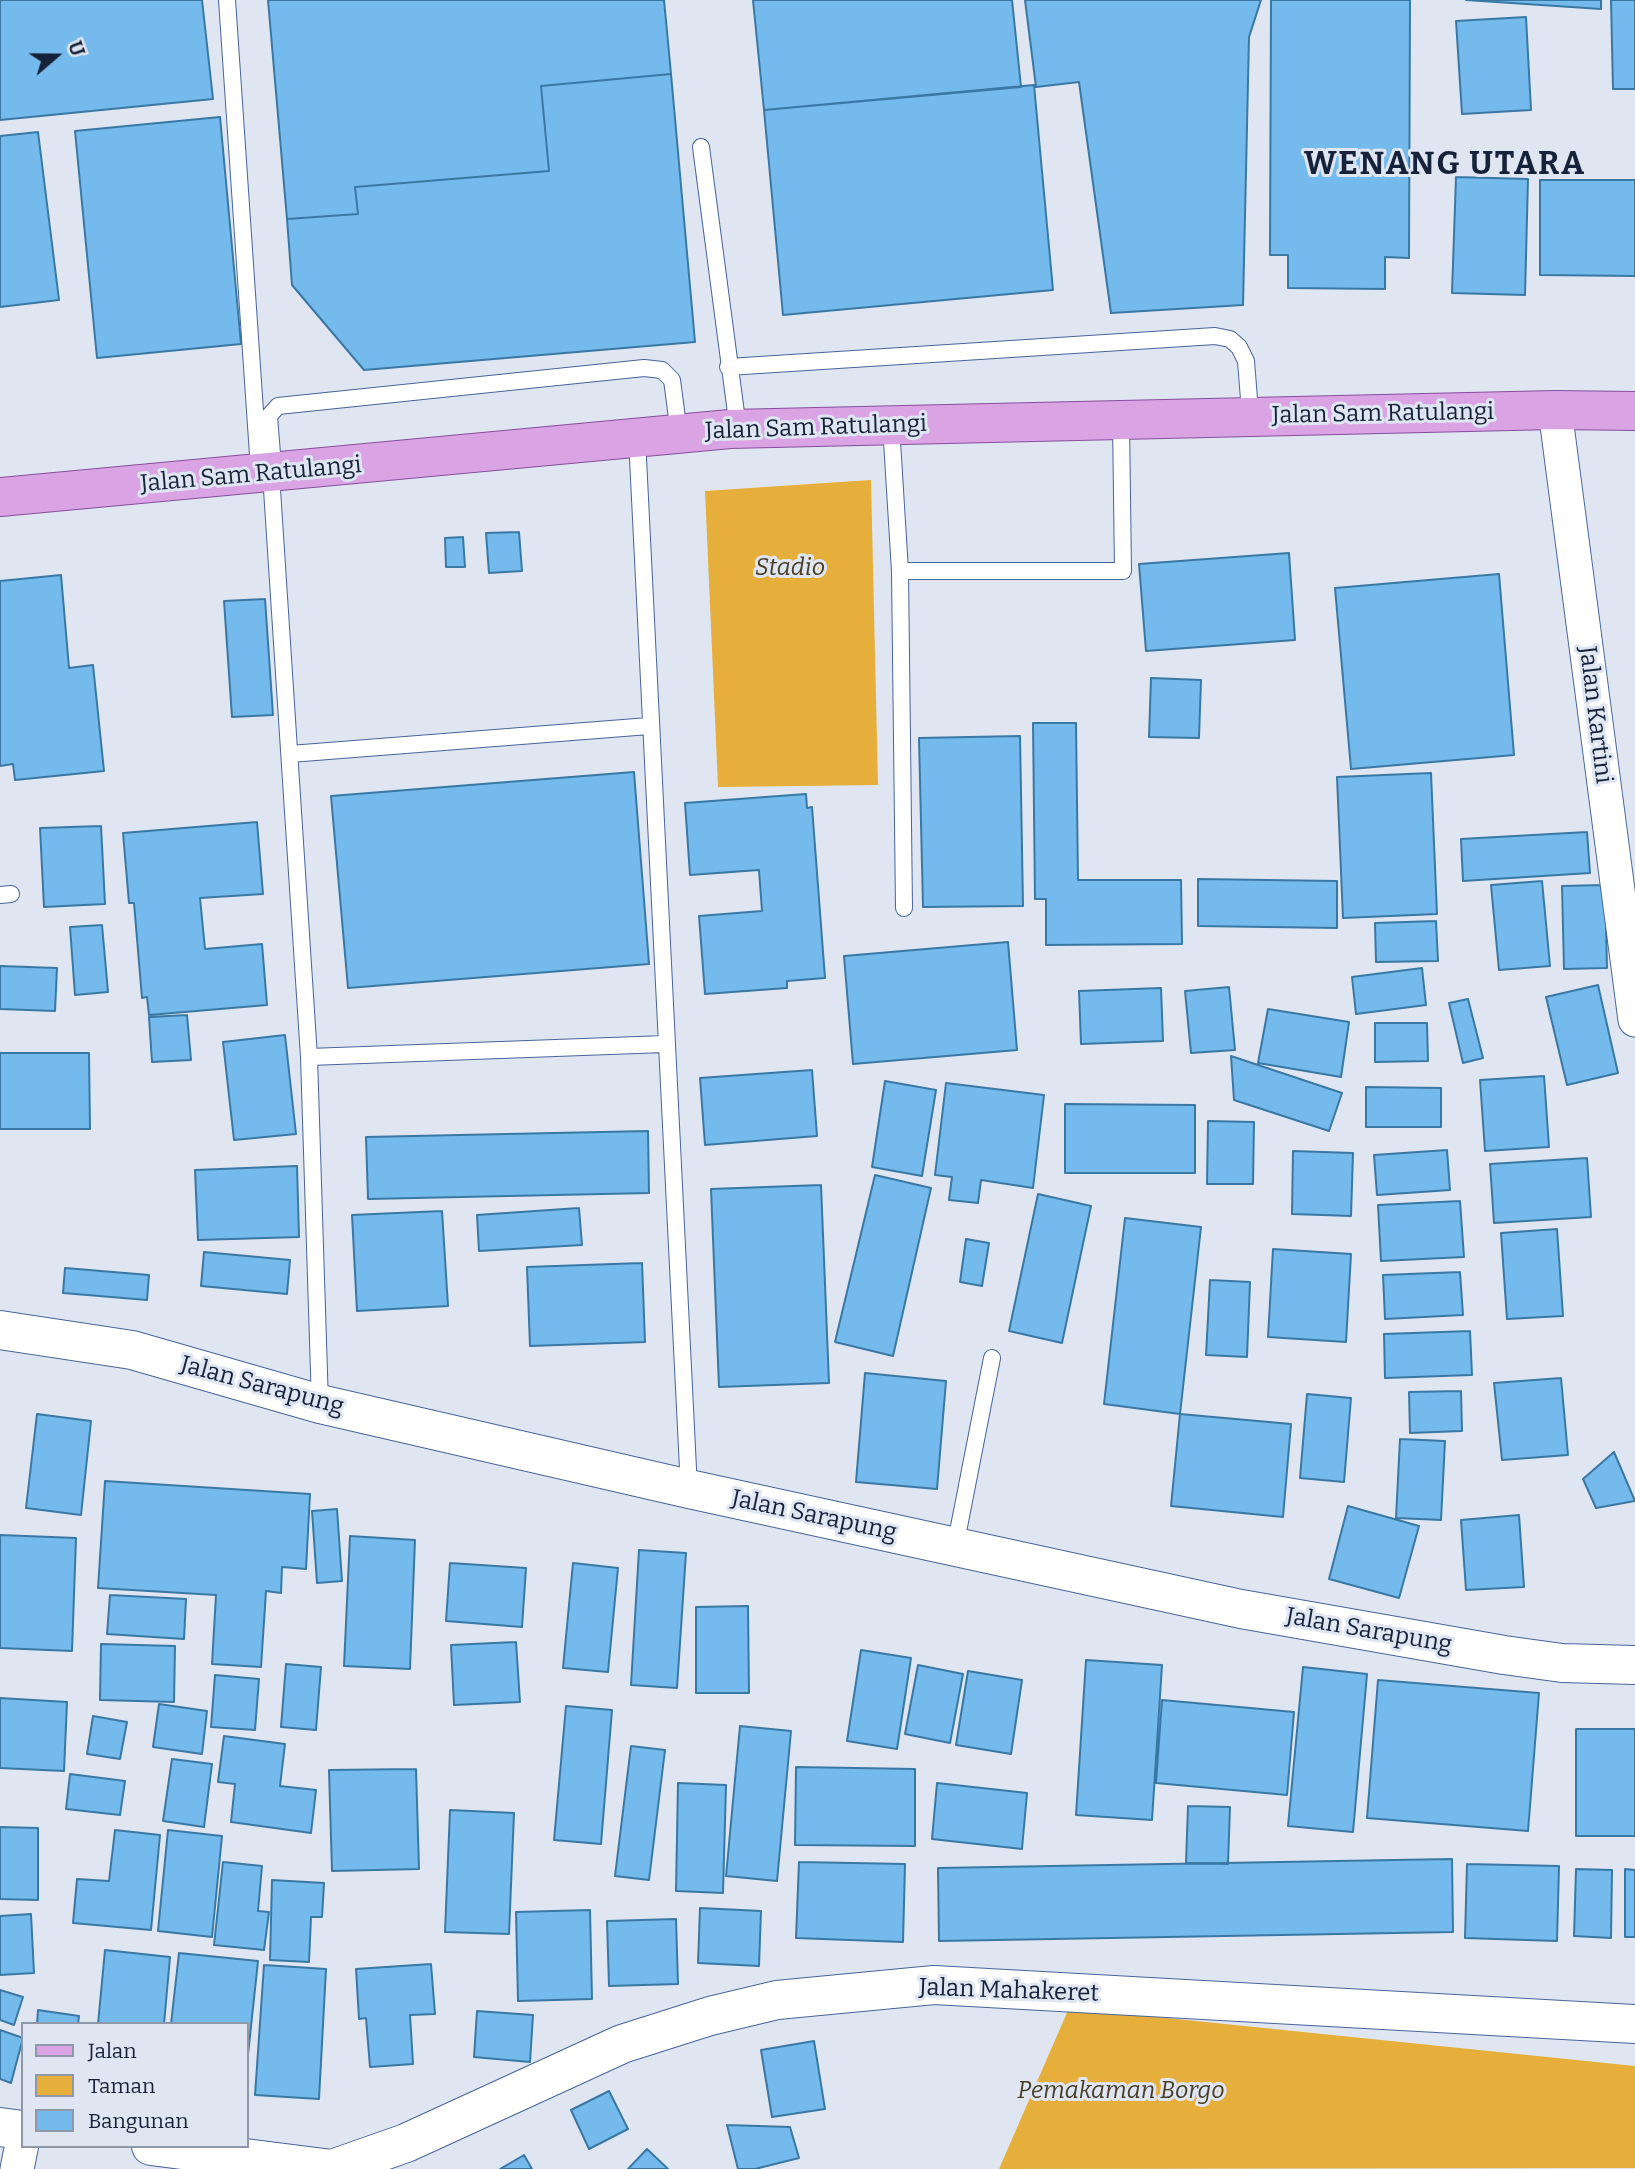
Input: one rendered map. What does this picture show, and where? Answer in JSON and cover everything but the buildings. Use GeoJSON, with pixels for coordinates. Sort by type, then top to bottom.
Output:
{"type":"FeatureCollection","features":[{"type":"Feature","properties":{"kind":"main road","name":"Jalan Sam Ratulangi"},"geometry":{"type":"LineString","coordinates":[[0,473],[267,461],[636,438],[736,413],[1503,391],[1635,393]]}},
{"type":"Feature","properties":{"kind":"main road","name":"Jalan Sam Ratulangi"},"geometry":{"type":"LineString","coordinates":[[0,497],[267,461],[677,426],[730,429],[1555,410],[1635,411]]}},
{"type":"Feature","properties":{"kind":"street","name":"Jalan Kartini"},"geometry":{"type":"LineString","coordinates":[[1555,410],[1635,1020]]}},
{"type":"Feature","properties":{"kind":"street","name":"Jalan Sarapung"},"geometry":{"type":"LineString","coordinates":[[0,1329],[132,1350],[320,1404],[689,1489],[1241,1609],[1504,1656],[1562,1663],[1635,1665]]}},
{"type":"Feature","properties":{"kind":"street","name":"Jalan Mahakeret"},"geometry":{"type":"LineString","coordinates":[[167,2148],[332,2169],[406,2143],[622,2044],[710,2015],[777,2000],[934,1985],[1635,2024]]}},
{"type":"Feature","properties":{"kind":"street"},"geometry":{"type":"LineString","coordinates":[[0,2127],[21,2130]]}},
{"type":"Feature","properties":{"kind":"street"},"geometry":{"type":"LineString","coordinates":[[17,2169],[21,2148]]}},
{"type":"Feature","properties":{"kind":"lane"},"geometry":{"type":"LineString","coordinates":[[226,0],[290,754],[309,1057],[320,1404]]}},
{"type":"Feature","properties":{"kind":"lane"},"geometry":{"type":"LineString","coordinates":[[701,148],[736,413]]}},
{"type":"Feature","properties":{"kind":"lane"},"geometry":{"type":"LineString","coordinates":[[728,367],[1215,336],[1230,339],[1239,347],[1246,361],[1249,399]]}},
{"type":"Feature","properties":{"kind":"lane"},"geometry":{"type":"LineString","coordinates":[[267,461],[269,416],[278,406],[644,368],[662,370],[672,380],[677,426]]}},
{"type":"Feature","properties":{"kind":"lane"},"geometry":{"type":"LineString","coordinates":[[900,571],[1123,571],[1121,421]]}},
{"type":"Feature","properties":{"kind":"lane"},"geometry":{"type":"LineString","coordinates":[[891,425],[900,571],[904,908]]}},
{"type":"Feature","properties":{"kind":"lane"},"geometry":{"type":"LineString","coordinates":[[636,438],[689,1489]]}},
{"type":"Feature","properties":{"kind":"lane"},"geometry":{"type":"LineString","coordinates":[[290,754],[649,726]]}},
{"type":"Feature","properties":{"kind":"lane"},"geometry":{"type":"LineString","coordinates":[[309,1057],[665,1044]]}},
{"type":"Feature","properties":{"kind":"lane"},"geometry":{"type":"LineString","coordinates":[[955,1547],[992,1358]]}},
{"type":"Feature","properties":{"kind":"green space","name":"Stadio"},"geometry":{"type":"Polygon","coordinates":[[[871,480],[878,785],[718,787],[705,491],[871,480]]]}},
{"type":"Feature","properties":{"kind":"green space","name":"Pemakaman Borgo"},"geometry":{"type":"Polygon","coordinates":[[[1069,2008],[1635,2066],[1635,2168],[999,2169],[1069,2008]]]}},
{"type":"Feature","properties":{"kind":"district","name":"WENANG UTARA"},"geometry":{"type":"Point","coordinates":[1445,165]}}]}
